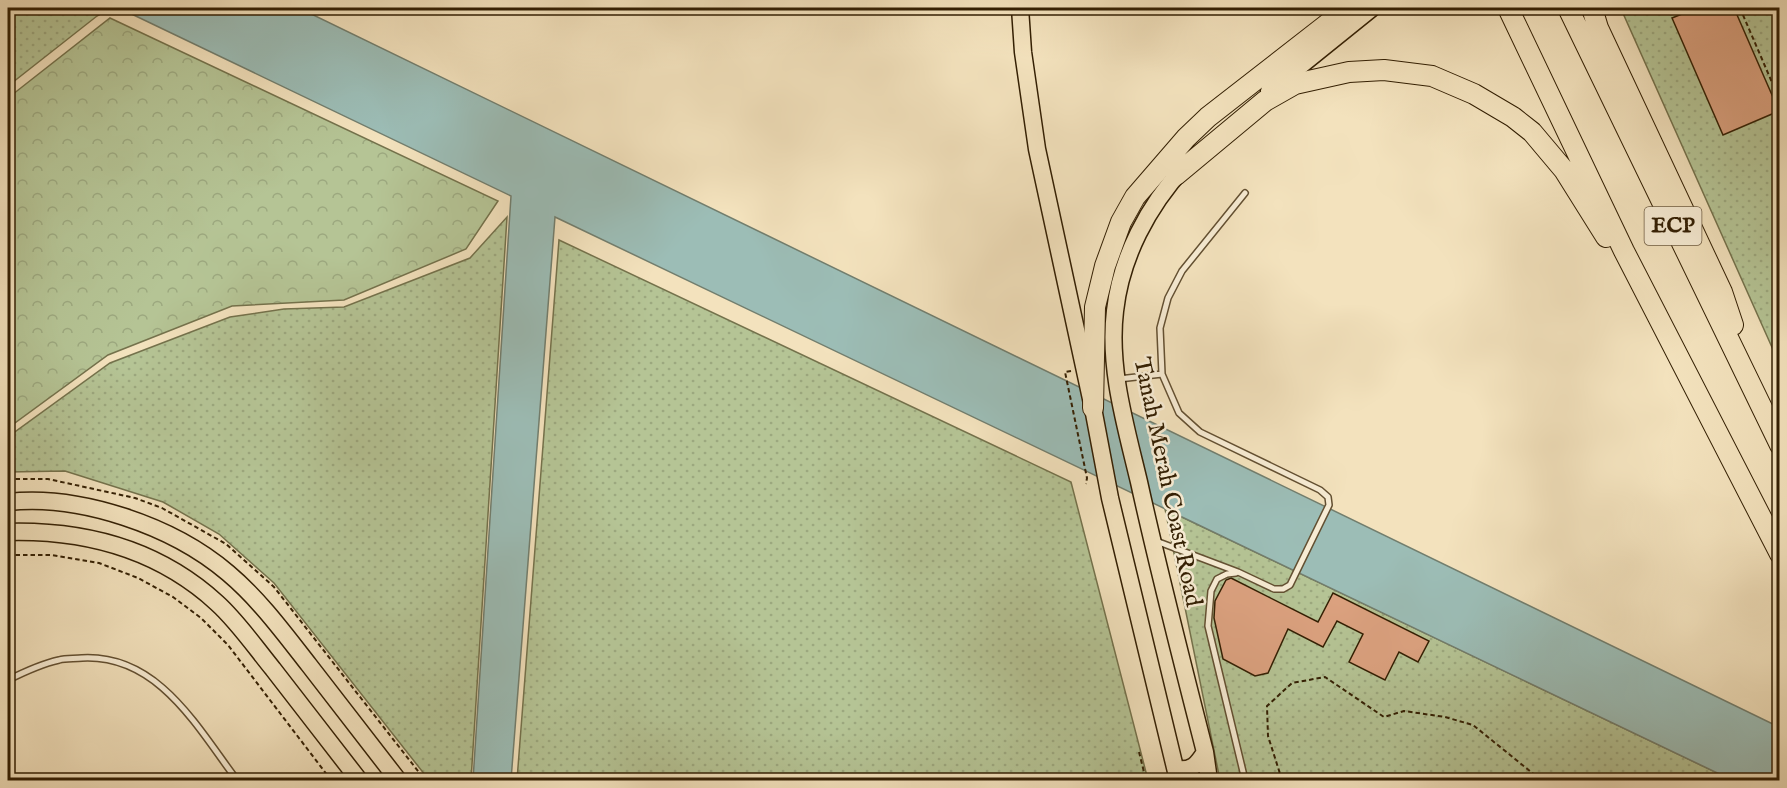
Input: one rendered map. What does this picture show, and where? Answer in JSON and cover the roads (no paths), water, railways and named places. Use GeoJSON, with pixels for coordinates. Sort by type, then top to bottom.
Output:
{"type":"FeatureCollection","features":[{"type":"Feature","properties":{"kind":"highway"},"geometry":{"type":"LineString","coordinates":[[1093,408],[1095,307],[1105,266],[1121,222],[1135,197],[1165,160],[1208,117],[1348,8]]}},
{"type":"Feature","properties":{"kind":"highway","name":"ECP"},"geometry":{"type":"LineString","coordinates":[[1508,8],[1624,251],[1779,554]]}},
{"type":"Feature","properties":{"kind":"highway","name":"ECP"},"geometry":{"type":"LineString","coordinates":[[1568,8],[1779,445]]}},
{"type":"Feature","properties":{"kind":"highway"},"geometry":{"type":"LineString","coordinates":[[1592,8],[1598,28],[1722,292],[1766,418]]}},
{"type":"Feature","properties":{"kind":"highway"},"geometry":{"type":"LineString","coordinates":[[1176,175],[1265,101],[1295,84],[1349,72],[1384,70],[1432,76],[1474,94],[1513,117],[1532,132],[1564,170],[1610,242],[1624,251]]}},
{"type":"Feature","properties":{"kind":"main road"},"geometry":{"type":"LineString","coordinates":[[1020,8],[1023,52],[1038,149],[1110,498],[1177,775],[1198,763],[1204,752]]}},
{"type":"Feature","properties":{"kind":"main road","name":"Tanah Merah Coast Road"},"geometry":{"type":"LineString","coordinates":[[1209,780],[1120,402],[1114,355],[1114,312],[1123,271],[1149,210],[1176,175],[1216,135],[1372,8]]}},
{"type":"Feature","properties":{"kind":"main road"},"geometry":{"type":"LineString","coordinates":[[8,502],[41,502],[100,508],[131,519],[199,552],[228,573],[257,601],[398,780]]}},
{"type":"Feature","properties":{"kind":"main road"},"geometry":{"type":"LineString","coordinates":[[8,532],[64,533],[115,543],[162,565],[193,583],[218,604],[242,630],[359,780]]}},
{"type":"Feature","properties":{"kind":"lane"},"geometry":{"type":"LineString","coordinates":[[1152,539],[1238,572],[1274,589],[1283,589],[1290,585],[1329,505],[1328,497],[1320,490],[1200,432],[1179,413],[1162,374],[1160,328],[1168,298],[1182,271],[1245,193]]}},
{"type":"Feature","properties":{"kind":"lane"},"geometry":{"type":"LineString","coordinates":[[1117,379],[1162,374]]}},
{"type":"Feature","properties":{"kind":"lane"},"geometry":{"type":"LineString","coordinates":[[1238,572],[1217,579],[1211,591],[1208,626],[1245,780]]}},
{"type":"Feature","properties":{"kind":"lane"},"geometry":{"type":"LineString","coordinates":[[8,680],[61,659],[93,657],[117,661],[141,672],[164,687],[237,780]]}},
{"type":"Feature","properties":{"kind":"water"},"geometry":{"type":"Polygon","coordinates":[[[119,8],[299,8],[1779,727],[1779,780],[1732,780],[555,217],[511,780],[473,780],[511,196],[119,8]]]}}]}
